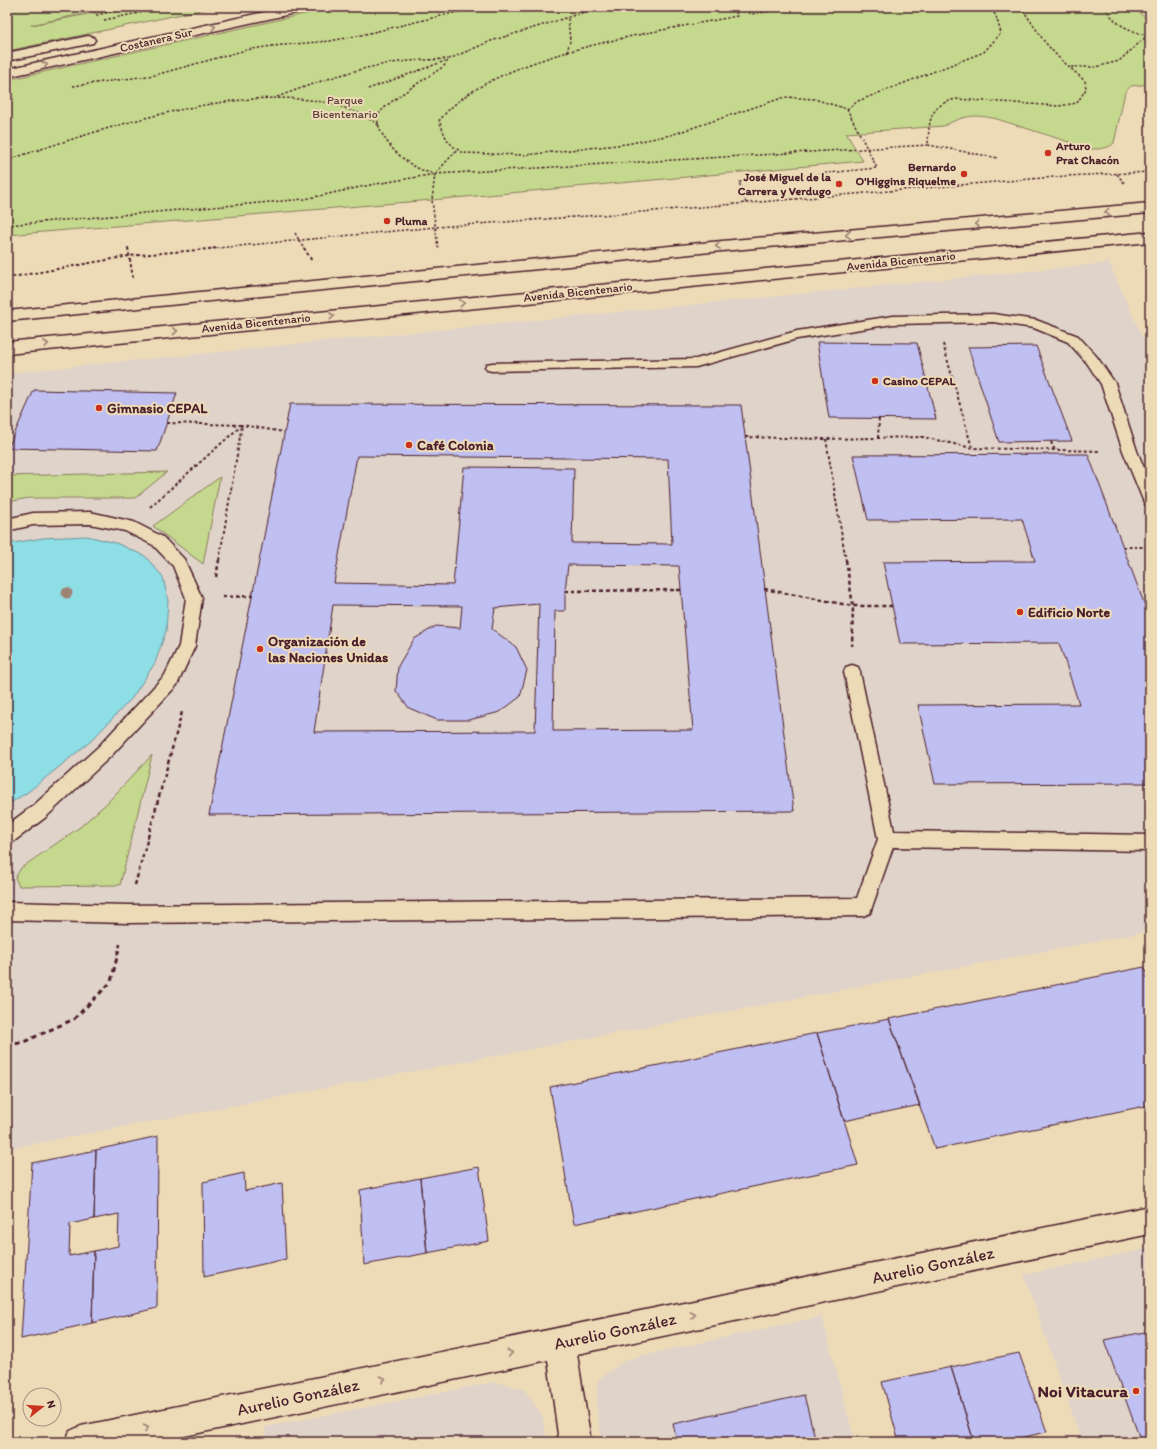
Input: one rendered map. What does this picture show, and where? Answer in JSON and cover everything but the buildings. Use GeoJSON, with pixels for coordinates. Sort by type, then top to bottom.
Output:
{"type":"FeatureCollection","features":[{"type":"Feature","properties":{"kind":"main road","name":"Costanera Sur"},"geometry":{"type":"LineString","coordinates":[[7,73],[304,7]]}},
{"type":"Feature","properties":{"kind":"main road","name":"Costanera Sur"},"geometry":{"type":"LineString","coordinates":[[7,57],[101,37]]}},
{"type":"Feature","properties":{"kind":"main road"},"geometry":{"type":"LineString","coordinates":[[7,316],[711,247],[1148,211]]}},
{"type":"Feature","properties":{"kind":"main road","name":"Avenida Bicentenario"},"geometry":{"type":"LineString","coordinates":[[7,348],[1114,240],[1150,238]]}},
{"type":"Feature","properties":{"kind":"main road","name":"Aurelio González"},"geometry":{"type":"LineString","coordinates":[[81,1442],[1150,1220]]}},
{"type":"Feature","properties":{"kind":"main road"},"geometry":{"type":"LineString","coordinates":[[560,1342],[575,1442]]}},
{"type":"Feature","properties":{"kind":"lane"},"geometry":{"type":"LineString","coordinates":[[492,367],[696,363],[797,335],[893,320],[993,318],[1036,324],[1073,339],[1092,360],[1108,383],[1130,451],[1150,500]]}},
{"type":"Feature","properties":{"kind":"lane"},"geometry":{"type":"LineString","coordinates":[[7,525],[33,519],[90,518],[129,526],[158,541],[179,564],[194,598],[187,646],[172,680],[105,751],[40,811],[7,836]]}},
{"type":"Feature","properties":{"kind":"lane"},"geometry":{"type":"LineString","coordinates":[[7,911],[127,914],[863,907],[887,839],[852,672]]}},
{"type":"Feature","properties":{"kind":"lane"},"geometry":{"type":"LineString","coordinates":[[887,839],[1150,843]]}},
{"type":"Feature","properties":{"kind":"path"},"geometry":{"type":"LineString","coordinates":[[68,87],[155,75],[246,50],[272,46],[330,41],[356,36],[478,7]]}},
{"type":"Feature","properties":{"kind":"path"},"geometry":{"type":"LineString","coordinates":[[368,88],[449,59],[492,41],[601,7]]}},
{"type":"Feature","properties":{"kind":"path"},"geometry":{"type":"LineString","coordinates":[[735,7],[737,16],[567,52],[497,77],[464,98],[445,113],[439,121],[443,135],[457,150],[463,153],[524,154],[626,144],[684,131],[785,97],[814,99],[847,109],[877,168],[738,182],[746,203]]}},
{"type":"Feature","properties":{"kind":"path"},"geometry":{"type":"LineString","coordinates":[[741,7],[751,14],[797,7]]}},
{"type":"Feature","properties":{"kind":"path"},"geometry":{"type":"LineString","coordinates":[[847,109],[858,101],[984,52],[1000,33],[996,16],[990,7]]}},
{"type":"Feature","properties":{"kind":"path"},"geometry":{"type":"LineString","coordinates":[[928,145],[929,127],[932,113],[941,104],[956,99],[1059,106],[1077,103],[1086,89],[1085,81],[1058,57],[1044,41],[1021,7]]}},
{"type":"Feature","properties":{"kind":"path"},"geometry":{"type":"LineString","coordinates":[[1070,67],[1100,66],[1119,61],[1147,36],[1115,22],[1107,12],[1106,7]]}},
{"type":"Feature","properties":{"kind":"path"},"geometry":{"type":"LineString","coordinates":[[567,52],[570,41],[568,18]]}},
{"type":"Feature","properties":{"kind":"path"},"geometry":{"type":"LineString","coordinates":[[274,98],[328,79],[373,66],[392,63],[449,59]]}},
{"type":"Feature","properties":{"kind":"path"},"geometry":{"type":"LineString","coordinates":[[435,174],[418,169],[393,150],[380,126],[378,119],[384,107],[444,66],[449,59]]}},
{"type":"Feature","properties":{"kind":"path"},"geometry":{"type":"LineString","coordinates":[[7,101],[17,97]]}},
{"type":"Feature","properties":{"kind":"path"},"geometry":{"type":"LineString","coordinates":[[7,160],[109,129],[149,119],[202,108],[274,98],[312,100],[346,108],[368,117],[380,126]]}},
{"type":"Feature","properties":{"kind":"path"},"geometry":{"type":"LineString","coordinates":[[7,225],[305,199],[370,185],[435,174],[928,145],[998,158]]}},
{"type":"Feature","properties":{"kind":"path"},"geometry":{"type":"LineString","coordinates":[[436,233],[432,200],[435,174],[457,150]]}},
{"type":"Feature","properties":{"kind":"path"},"geometry":{"type":"LineString","coordinates":[[7,278],[129,256],[436,227],[1066,176],[1150,172]]}},
{"type":"Feature","properties":{"kind":"path"},"geometry":{"type":"LineString","coordinates":[[128,247],[129,260],[139,303]]}},
{"type":"Feature","properties":{"kind":"path"},"geometry":{"type":"LineString","coordinates":[[944,349],[972,448]]}},
{"type":"Feature","properties":{"kind":"path"},"geometry":{"type":"LineString","coordinates":[[878,438],[879,419]]}},
{"type":"Feature","properties":{"kind":"path"},"geometry":{"type":"LineString","coordinates":[[129,526],[242,425],[284,432]]}},
{"type":"Feature","properties":{"kind":"path"},"geometry":{"type":"LineString","coordinates":[[745,437],[826,439],[923,437],[972,448],[1130,451]]}},
{"type":"Feature","properties":{"kind":"path"},"geometry":{"type":"LineString","coordinates":[[826,439],[852,606],[852,672]]}},
{"type":"Feature","properties":{"kind":"path"},"geometry":{"type":"LineString","coordinates":[[1051,442],[1055,450]]}},
{"type":"Feature","properties":{"kind":"path"},"geometry":{"type":"LineString","coordinates":[[1123,547],[1150,547]]}},
{"type":"Feature","properties":{"kind":"path"},"geometry":{"type":"LineString","coordinates":[[764,589],[852,606],[892,606]]}},
{"type":"Feature","properties":{"kind":"path"},"geometry":{"type":"LineString","coordinates":[[565,591],[682,590]]}},
{"type":"Feature","properties":{"kind":"shaded area"},"geometry":{"type":"Polygon","coordinates":[[[1109,263],[1150,354],[1150,931],[7,1149],[7,373],[1109,263]]]}},
{"type":"Feature","properties":{"kind":"shaded area"},"geometry":{"type":"Polygon","coordinates":[[[1150,1248],[1150,1442],[1082,1442],[1024,1275],[1150,1248]]]}},
{"type":"Feature","properties":{"kind":"shaded area"},"geometry":{"type":"Polygon","coordinates":[[[822,1316],[855,1442],[602,1442],[596,1405],[598,1380],[627,1359],[822,1316]]]}},
{"type":"Feature","properties":{"kind":"shaded area"},"geometry":{"type":"Polygon","coordinates":[[[495,1382],[524,1389],[543,1417],[547,1442],[265,1442],[265,1427],[495,1382]]]}},
{"type":"Feature","properties":{"kind":"green space"},"geometry":{"type":"Polygon","coordinates":[[[7,7],[113,7],[31,25],[125,7],[215,7],[7,51],[7,7]]]}},
{"type":"Feature","properties":{"kind":"green space","name":"Parque Bicentenario"},"geometry":{"type":"Polygon","coordinates":[[[336,7],[1136,7],[1137,11],[1150,21],[1150,84],[1131,86],[1125,92],[1114,143],[1106,148],[1100,149],[1091,149],[997,119],[982,116],[970,116],[944,126],[846,133],[863,161],[432,200],[7,235],[7,80],[336,7]]]}},
{"type":"Feature","properties":{"kind":"green space"},"geometry":{"type":"Polygon","coordinates":[[[167,472],[135,498],[29,498],[7,502],[7,476],[167,472]]]}},
{"type":"Feature","properties":{"kind":"green space"},"geometry":{"type":"Polygon","coordinates":[[[220,477],[203,564],[153,526],[220,477]]]}},
{"type":"Feature","properties":{"kind":"green space"},"geometry":{"type":"Polygon","coordinates":[[[152,755],[120,885],[19,886],[15,878],[21,868],[80,827],[107,803],[152,755]]]}},
{"type":"Feature","properties":{"kind":"water"},"geometry":{"type":"Polygon","coordinates":[[[87,536],[116,543],[145,556],[163,577],[168,601],[166,631],[155,663],[132,698],[91,741],[28,792],[7,805],[7,544],[43,538],[87,536]]]}},
{"type":"Feature","properties":{"kind":"place","name":"Arturo Prat Chacón"},"geometry":{"type":"Point","coordinates":[1048,153]}},
{"type":"Feature","properties":{"kind":"place","name":"Bernardo O'Higgins Riquelme"},"geometry":{"type":"Point","coordinates":[964,174]}},
{"type":"Feature","properties":{"kind":"place","name":"José Miguel de la Carrera y Verdugo"},"geometry":{"type":"Point","coordinates":[839,184]}},
{"type":"Feature","properties":{"kind":"place","name":"Pluma"},"geometry":{"type":"Point","coordinates":[387,221]}},
{"type":"Feature","properties":{"kind":"place","name":"Casino CEPAL"},"geometry":{"type":"Point","coordinates":[875,381]}},
{"type":"Feature","properties":{"kind":"place","name":"Gimnasio CEPAL"},"geometry":{"type":"Point","coordinates":[99,408]}},
{"type":"Feature","properties":{"kind":"place","name":"Café Colonia"},"geometry":{"type":"Point","coordinates":[409,445]}},
{"type":"Feature","properties":{"kind":"place","name":"Edificio Norte"},"geometry":{"type":"Point","coordinates":[1020,612]}},
{"type":"Feature","properties":{"kind":"place","name":"Organización de las Naciones Unidas"},"geometry":{"type":"Point","coordinates":[260,649]}},
{"type":"Feature","properties":{"kind":"place","name":"Noi Vitacura"},"geometry":{"type":"Point","coordinates":[1136,1391]}}]}
